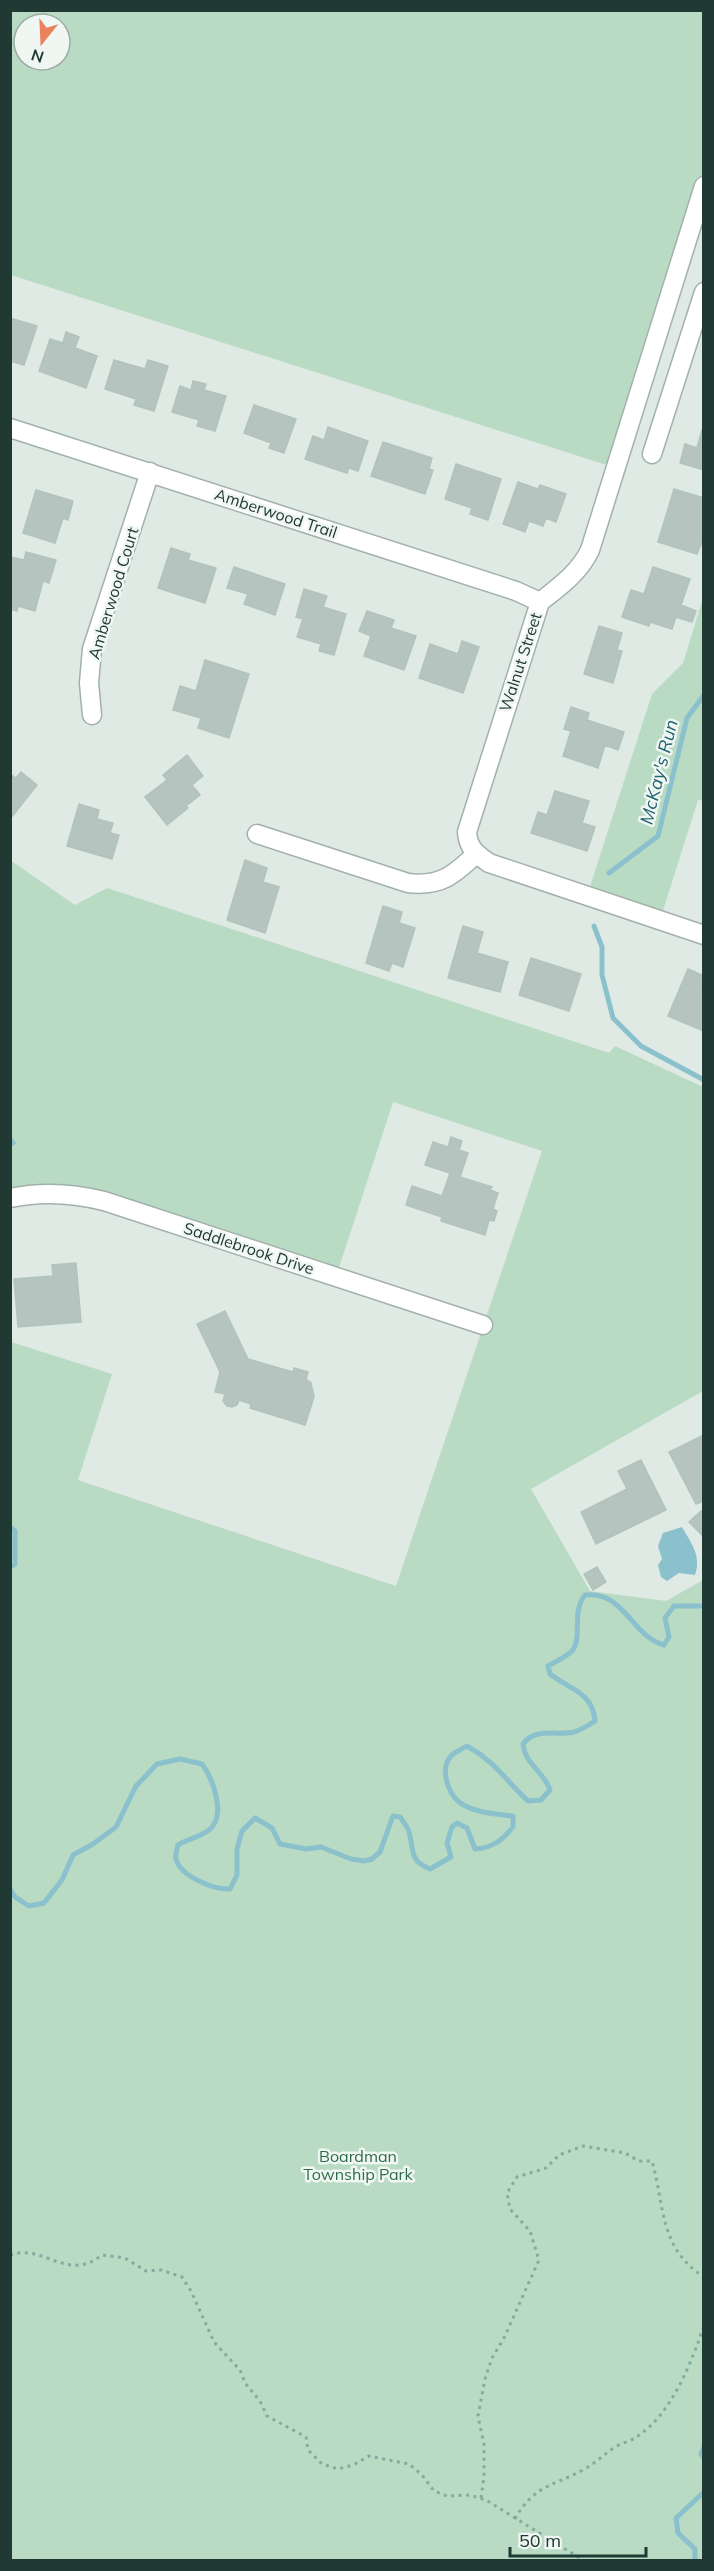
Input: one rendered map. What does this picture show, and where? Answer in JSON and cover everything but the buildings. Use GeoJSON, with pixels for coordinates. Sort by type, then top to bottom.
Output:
{"type":"FeatureCollection","features":[{"type":"Feature","properties":{"kind":"street","name":"Walnut Street"},"geometry":{"type":"LineString","coordinates":[[476,854],[468,843],[468,822],[540,602],[569,579],[585,560],[590,550],[704,186]]}},
{"type":"Feature","properties":{"kind":"street"},"geometry":{"type":"LineString","coordinates":[[652,454],[700,314],[704,292]]}},
{"type":"Feature","properties":{"kind":"street"},"geometry":{"type":"LineString","coordinates":[[668,303],[700,314]]}},
{"type":"Feature","properties":{"kind":"street","name":"Amberwood Trail"},"geometry":{"type":"LineString","coordinates":[[10,428],[516,591],[540,602]]}},
{"type":"Feature","properties":{"kind":"street","name":"Amberwood Court"},"geometry":{"type":"LineString","coordinates":[[92,715],[89,683],[92,650],[150,472]]}},
{"type":"Feature","properties":{"kind":"street"},"geometry":{"type":"LineString","coordinates":[[257,834],[408,883],[423,885],[454,875],[476,854],[489,863],[704,935]]}},
{"type":"Feature","properties":{"kind":"street","name":"Saddlebrook Drive"},"geometry":{"type":"LineString","coordinates":[[10,1198],[45,1193],[66,1193],[104,1201],[483,1325]]}},
{"type":"Feature","properties":{"kind":"path"},"geometry":{"type":"LineString","coordinates":[[481,2498],[484,2477],[484,2444],[478,2416],[485,2379],[492,2358],[504,2338],[538,2260],[530,2231],[510,2209],[507,2193],[517,2177],[546,2168],[560,2155],[583,2146],[625,2153],[639,2161],[652,2161],[666,2233],[679,2255],[704,2277]]}},
{"type":"Feature","properties":{"kind":"path"},"geometry":{"type":"LineString","coordinates":[[10,2255],[29,2252],[57,2263],[74,2265],[96,2260],[102,2255],[116,2255],[146,2271],[161,2270],[182,2277],[191,2291],[214,2342],[240,2370],[245,2383],[260,2402],[267,2416],[306,2437],[308,2450],[322,2464],[338,2469],[369,2456],[409,2463],[422,2475],[434,2492],[447,2496],[470,2495],[481,2498],[583,2560]]}},
{"type":"Feature","properties":{"kind":"path"},"geometry":{"type":"LineString","coordinates":[[514,2519],[524,2502],[540,2488],[553,2485],[597,2461],[618,2445],[639,2436],[658,2418],[675,2391],[704,2326]]}},
{"type":"Feature","properties":{"kind":"green space"},"geometry":{"type":"Polygon","coordinates":[[[11,11],[703,11],[703,186],[616,468],[11,275],[11,11]]]}},
{"type":"Feature","properties":{"kind":"green space"},"geometry":{"type":"Polygon","coordinates":[[[703,598],[703,800],[698,800],[660,920],[587,896],[652,694],[683,663],[703,598]]]}},
{"type":"Feature","properties":{"kind":"green space","name":"Boardman Township Park"},"geometry":{"type":"Polygon","coordinates":[[[10,860],[75,905],[107,888],[609,1053],[615,1046],[703,1087],[703,1391],[531,1489],[590,1591],[666,1601],[703,1580],[703,2560],[11,2560],[11,1342],[112,1374],[78,1480],[396,1586],[542,1151],[393,1102],[336,1277],[104,1201],[11,1198],[10,860]]]}},
{"type":"Feature","properties":{"kind":"water"},"geometry":{"type":"Polygon","coordinates":[[[682,1527],[692,1544],[697,1568],[695,1575],[679,1573],[667,1581],[661,1577],[658,1565],[662,1559],[658,1546],[663,1533],[682,1527]]]}},
{"type":"Feature","properties":{"kind":"waterway","name":"McKay's Run"},"geometry":{"type":"LineString","coordinates":[[609,873],[658,836],[687,718],[704,695]]}},
{"type":"Feature","properties":{"kind":"waterway","name":"McKay's Run"},"geometry":{"type":"LineString","coordinates":[[594,926],[602,947],[602,975],[613,1018],[641,1046],[704,1080]]}},
{"type":"Feature","properties":{"kind":"waterway"},"geometry":{"type":"LineString","coordinates":[[10,1139],[13,1143]]}},
{"type":"Feature","properties":{"kind":"waterway"},"geometry":{"type":"LineString","coordinates":[[10,1527],[15,1531],[15,1564],[10,1567]]}},
{"type":"Feature","properties":{"kind":"waterway","name":"McKay's Run"},"geometry":{"type":"LineString","coordinates":[[10,1889],[15,1897],[29,1906],[44,1903],[62,1880],[73,1855],[116,1827],[136,1786],[157,1764],[180,1759],[202,1764],[214,1788],[218,1807],[214,1824],[209,1830],[178,1845],[176,1859],[184,1871],[198,1881],[215,1887],[230,1889],[237,1875],[237,1849],[242,1831],[255,1818],[272,1828],[280,1844],[306,1849],[321,1847],[351,1859],[364,1861],[372,1859],[380,1852],[393,1816],[400,1817],[408,1829],[415,1857],[418,1862],[430,1869],[451,1857],[447,1843],[452,1827],[457,1823],[467,1828],[475,1849],[492,1845],[513,1827],[513,1816],[478,1811],[459,1802],[451,1792],[446,1780],[448,1761],[452,1755],[467,1746],[493,1765],[528,1801],[541,1800],[550,1790],[544,1778],[527,1757],[523,1744],[540,1734],[574,1732],[595,1721],[593,1711],[585,1697],[550,1674],[548,1666],[570,1653],[575,1646],[579,1609],[585,1595],[598,1595],[609,1599],[643,1633],[664,1645],[669,1637],[665,1618],[674,1606],[704,1606]]}},
{"type":"Feature","properties":{"kind":"waterway"},"geometry":{"type":"LineString","coordinates":[[704,2447],[701,2454],[704,2458]]}},
{"type":"Feature","properties":{"kind":"waterway"},"geometry":{"type":"LineString","coordinates":[[695,2560],[695,2549],[678,2533],[676,2518],[704,2492]]}}]}
